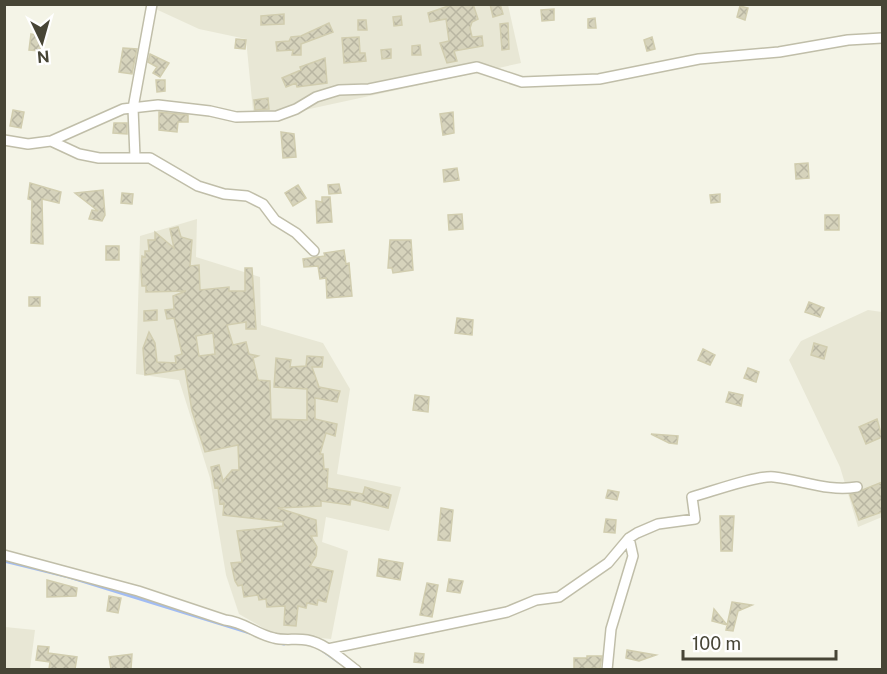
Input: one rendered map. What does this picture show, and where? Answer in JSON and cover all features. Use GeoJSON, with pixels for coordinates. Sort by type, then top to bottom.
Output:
{"type":"FeatureCollection","features":[{"type":"Feature","properties":{"kind":"street"},"geometry":{"type":"LineString","coordinates":[[135,157],[133,108],[152,4]]}},
{"type":"Feature","properties":{"kind":"street"},"geometry":{"type":"LineString","coordinates":[[4,140],[28,144],[51,141],[101,118],[133,108],[158,105],[210,111],[236,117],[277,116],[296,109],[316,97],[339,90],[380,87],[477,67],[522,82],[599,80],[699,59],[779,52],[848,40],[882,38]]}},
{"type":"Feature","properties":{"kind":"street"},"geometry":{"type":"LineString","coordinates":[[51,141],[79,154],[99,158],[150,158],[211,191],[247,196],[263,204],[275,220],[296,233],[314,251]]}},
{"type":"Feature","properties":{"kind":"street"},"geometry":{"type":"LineString","coordinates":[[328,650],[507,612],[536,600],[559,597],[608,563],[629,538],[658,524],[695,519],[692,497],[771,476],[811,486],[844,489],[857,487]]}},
{"type":"Feature","properties":{"kind":"street"},"geometry":{"type":"LineString","coordinates":[[607,669],[611,629],[633,556],[629,538]]}},
{"type":"Feature","properties":{"kind":"street"},"geometry":{"type":"LineString","coordinates":[[4,555],[138,591],[225,620],[240,621],[257,633],[275,639],[309,640],[356,669]]}},
{"type":"Feature","properties":{"kind":"shaded area"},"geometry":{"type":"Polygon","coordinates":[[[147,5],[508,5],[521,63],[254,121],[246,39],[199,29],[147,5]]]}},
{"type":"Feature","properties":{"kind":"shaded area"},"geometry":{"type":"Polygon","coordinates":[[[197,219],[196,257],[260,277],[261,325],[323,343],[350,389],[337,474],[401,487],[389,531],[326,517],[322,542],[348,551],[331,639],[274,634],[239,614],[226,575],[210,478],[179,380],[136,374],[140,236],[197,219]]]}},
{"type":"Feature","properties":{"kind":"shaded area"},"geometry":{"type":"Polygon","coordinates":[[[868,310],[882,312],[882,517],[858,527],[840,467],[789,360],[801,341],[868,310]]]}},
{"type":"Feature","properties":{"kind":"shaded area"},"geometry":{"type":"Polygon","coordinates":[[[5,627],[35,630],[30,669],[5,669],[5,627]]]}},
{"type":"Feature","properties":{"kind":"building"},"geometry":{"type":"Polygon","coordinates":[[[454,4],[473,4],[478,19],[472,22],[470,28],[472,37],[482,36],[483,46],[454,51],[457,61],[447,63],[440,43],[449,41],[446,19],[430,22],[428,13],[454,4]]]}},
{"type":"Feature","properties":{"kind":"building"},"geometry":{"type":"Polygon","coordinates":[[[490,4],[500,4],[503,14],[493,17],[490,4]]]}},
{"type":"Feature","properties":{"kind":"building"},"geometry":{"type":"Polygon","coordinates":[[[740,6],[748,8],[745,20],[737,17],[740,6]]]}},
{"type":"Feature","properties":{"kind":"building"},"geometry":{"type":"Polygon","coordinates":[[[554,9],[554,20],[542,21],[541,10],[554,9]]]}},
{"type":"Feature","properties":{"kind":"building"},"geometry":{"type":"Polygon","coordinates":[[[284,14],[284,24],[261,25],[261,16],[284,14]]]}},
{"type":"Feature","properties":{"kind":"building"},"geometry":{"type":"Polygon","coordinates":[[[401,16],[402,25],[394,26],[393,17],[401,16]]]}},
{"type":"Feature","properties":{"kind":"building"},"geometry":{"type":"Polygon","coordinates":[[[595,18],[596,28],[588,28],[588,19],[595,18]]]}},
{"type":"Feature","properties":{"kind":"building"},"geometry":{"type":"Polygon","coordinates":[[[358,20],[366,20],[367,30],[358,30],[358,20]]]}},
{"type":"Feature","properties":{"kind":"building"},"geometry":{"type":"Polygon","coordinates":[[[329,23],[333,32],[301,44],[301,55],[292,55],[293,50],[277,51],[276,42],[289,41],[291,37],[301,36],[329,23]]]}},
{"type":"Feature","properties":{"kind":"building"},"geometry":{"type":"Polygon","coordinates":[[[508,23],[509,49],[502,50],[500,24],[508,23]]]}},
{"type":"Feature","properties":{"kind":"building"},"geometry":{"type":"Polygon","coordinates":[[[31,34],[42,36],[40,51],[29,50],[31,34]]]}},
{"type":"Feature","properties":{"kind":"building"},"geometry":{"type":"Polygon","coordinates":[[[359,37],[360,53],[365,53],[366,61],[344,63],[342,38],[359,37]]]}},
{"type":"Feature","properties":{"kind":"building"},"geometry":{"type":"Polygon","coordinates":[[[652,37],[655,49],[647,51],[644,40],[652,37]]]}},
{"type":"Feature","properties":{"kind":"building"},"geometry":{"type":"Polygon","coordinates":[[[236,39],[246,40],[245,49],[235,48],[236,39]]]}},
{"type":"Feature","properties":{"kind":"building"},"geometry":{"type":"Polygon","coordinates":[[[420,45],[421,55],[412,55],[412,46],[420,45]]]}},
{"type":"Feature","properties":{"kind":"building"},"geometry":{"type":"Polygon","coordinates":[[[123,48],[137,49],[132,74],[119,72],[123,48]]]}},
{"type":"Feature","properties":{"kind":"building"},"geometry":{"type":"Polygon","coordinates":[[[391,49],[391,58],[382,59],[381,50],[391,49]]]}},
{"type":"Feature","properties":{"kind":"building"},"geometry":{"type":"Polygon","coordinates":[[[150,54],[169,63],[160,77],[153,73],[157,67],[148,62],[150,54]]]}},
{"type":"Feature","properties":{"kind":"building"},"geometry":{"type":"Polygon","coordinates":[[[325,58],[327,83],[297,87],[296,83],[286,87],[282,78],[301,70],[300,67],[325,58]]]}},
{"type":"Feature","properties":{"kind":"building"},"geometry":{"type":"Polygon","coordinates":[[[156,80],[165,80],[165,91],[157,92],[156,80]]]}},
{"type":"Feature","properties":{"kind":"building"},"geometry":{"type":"Polygon","coordinates":[[[268,98],[269,109],[255,110],[254,100],[268,98]]]}},
{"type":"Feature","properties":{"kind":"building"},"geometry":{"type":"Polygon","coordinates":[[[13,110],[24,112],[21,128],[10,126],[13,110]]]}},
{"type":"Feature","properties":{"kind":"building"},"geometry":{"type":"Polygon","coordinates":[[[159,112],[188,115],[188,122],[178,122],[177,132],[159,130],[159,112]]]}},
{"type":"Feature","properties":{"kind":"building"},"geometry":{"type":"Polygon","coordinates":[[[453,112],[454,133],[443,135],[440,114],[453,112]]]}},
{"type":"Feature","properties":{"kind":"building"},"geometry":{"type":"Polygon","coordinates":[[[114,123],[127,123],[127,134],[113,133],[114,123]]]}},
{"type":"Feature","properties":{"kind":"building"},"geometry":{"type":"Polygon","coordinates":[[[281,132],[294,134],[296,157],[283,158],[281,132]]]}},
{"type":"Feature","properties":{"kind":"building"},"geometry":{"type":"Polygon","coordinates":[[[808,163],[809,178],[796,179],[795,164],[808,163]]]}},
{"type":"Feature","properties":{"kind":"building"},"geometry":{"type":"Polygon","coordinates":[[[457,168],[459,180],[444,182],[443,170],[457,168]]]}},
{"type":"Feature","properties":{"kind":"building"},"geometry":{"type":"Polygon","coordinates":[[[30,183],[61,192],[59,203],[42,199],[43,244],[31,243],[32,200],[28,199],[30,183]]]}},
{"type":"Feature","properties":{"kind":"building"},"geometry":{"type":"Polygon","coordinates":[[[339,184],[341,193],[329,194],[328,185],[339,184]]]}},
{"type":"Feature","properties":{"kind":"building"},"geometry":{"type":"Polygon","coordinates":[[[298,185],[306,198],[293,206],[285,193],[298,185]]]}},
{"type":"Feature","properties":{"kind":"building"},"geometry":{"type":"Polygon","coordinates":[[[103,190],[105,215],[102,221],[89,219],[92,210],[98,211],[75,193],[103,190]]]}},
{"type":"Feature","properties":{"kind":"building"},"geometry":{"type":"Polygon","coordinates":[[[122,193],[133,194],[132,204],[121,203],[122,193]]]}},
{"type":"Feature","properties":{"kind":"building"},"geometry":{"type":"Polygon","coordinates":[[[720,194],[720,202],[711,203],[710,195],[720,194]]]}},
{"type":"Feature","properties":{"kind":"building"},"geometry":{"type":"Polygon","coordinates":[[[322,197],[330,197],[332,222],[317,223],[316,201],[322,202],[322,197]]]}},
{"type":"Feature","properties":{"kind":"building"},"geometry":{"type":"Polygon","coordinates":[[[462,214],[463,229],[449,230],[448,215],[462,214]]]}},
{"type":"Feature","properties":{"kind":"building"},"geometry":{"type":"Polygon","coordinates":[[[825,215],[839,215],[839,230],[825,230],[825,215]]]}},
{"type":"Feature","properties":{"kind":"building"},"geometry":{"type":"Polygon","coordinates":[[[178,227],[181,237],[192,240],[190,266],[199,265],[200,290],[229,287],[229,291],[245,291],[245,268],[252,268],[256,329],[246,329],[246,322],[227,325],[233,345],[246,342],[249,354],[258,356],[253,358],[258,380],[270,381],[271,419],[307,420],[307,389],[274,387],[276,358],[291,360],[290,367],[306,366],[307,356],[323,357],[322,367],[312,367],[319,387],[340,391],[337,402],[315,398],[315,419],[337,424],[335,436],[326,433],[320,454],[323,454],[324,469],[328,469],[327,488],[363,494],[365,487],[391,495],[388,508],[351,499],[350,505],[321,501],[321,506],[278,508],[316,520],[317,536],[311,536],[317,547],[316,556],[310,566],[333,571],[326,602],[318,600],[317,605],[307,603],[306,608],[298,606],[296,626],[284,625],[285,606],[267,607],[266,599],[259,600],[258,595],[244,597],[242,585],[238,586],[235,581],[231,563],[242,562],[237,531],[283,526],[283,522],[223,515],[224,503],[220,504],[218,487],[215,488],[211,467],[219,465],[223,481],[232,470],[239,470],[238,445],[205,452],[192,411],[185,369],[145,375],[143,348],[149,332],[155,343],[157,362],[176,363],[175,356],[182,354],[174,318],[167,319],[165,310],[174,309],[173,296],[186,291],[146,292],[146,286],[142,286],[142,256],[145,257],[145,251],[149,251],[148,240],[155,240],[155,232],[174,248],[170,229],[178,227]],[[213,333],[196,336],[199,356],[215,354],[213,333]]]}},
{"type":"Feature","properties":{"kind":"building"},"geometry":{"type":"Polygon","coordinates":[[[390,240],[411,240],[413,270],[393,273],[392,268],[388,268],[390,240]]]}},
{"type":"Feature","properties":{"kind":"building"},"geometry":{"type":"Polygon","coordinates":[[[106,246],[119,246],[119,260],[106,260],[106,246]]]}},
{"type":"Feature","properties":{"kind":"building"},"geometry":{"type":"Polygon","coordinates":[[[344,250],[346,264],[349,263],[352,296],[327,298],[326,278],[320,279],[318,266],[304,267],[303,259],[344,250]]]}},
{"type":"Feature","properties":{"kind":"building"},"geometry":{"type":"Polygon","coordinates":[[[29,297],[40,297],[40,306],[29,306],[29,297]]]}},
{"type":"Feature","properties":{"kind":"building"},"geometry":{"type":"Polygon","coordinates":[[[809,302],[824,308],[820,317],[805,312],[809,302]]]}},
{"type":"Feature","properties":{"kind":"building"},"geometry":{"type":"Polygon","coordinates":[[[157,310],[157,320],[144,321],[144,311],[157,310]]]}},
{"type":"Feature","properties":{"kind":"building"},"geometry":{"type":"Polygon","coordinates":[[[457,318],[473,320],[472,335],[455,333],[457,318]]]}},
{"type":"Feature","properties":{"kind":"building"},"geometry":{"type":"Polygon","coordinates":[[[814,343],[827,347],[824,359],[811,355],[814,343]]]}},
{"type":"Feature","properties":{"kind":"building"},"geometry":{"type":"Polygon","coordinates":[[[703,349],[715,355],[710,365],[698,360],[703,349]]]}},
{"type":"Feature","properties":{"kind":"building"},"geometry":{"type":"Polygon","coordinates":[[[748,368],[759,372],[756,382],[744,378],[748,368]]]}},
{"type":"Feature","properties":{"kind":"building"},"geometry":{"type":"Polygon","coordinates":[[[729,392],[743,395],[741,406],[726,402],[729,392]]]}},
{"type":"Feature","properties":{"kind":"building"},"geometry":{"type":"Polygon","coordinates":[[[415,395],[429,397],[428,412],[413,410],[415,395]]]}},
{"type":"Feature","properties":{"kind":"building"},"geometry":{"type":"Polygon","coordinates":[[[877,419],[882,437],[866,444],[859,427],[877,419]]]}},
{"type":"Feature","properties":{"kind":"building"},"geometry":{"type":"Polygon","coordinates":[[[651,434],[678,436],[677,444],[669,443],[651,434]]]}},
{"type":"Feature","properties":{"kind":"building"},"geometry":{"type":"Polygon","coordinates":[[[882,482],[882,512],[859,520],[850,495],[882,482]]]}},
{"type":"Feature","properties":{"kind":"building"},"geometry":{"type":"Polygon","coordinates":[[[608,490],[619,492],[617,500],[606,498],[608,490]]]}},
{"type":"Feature","properties":{"kind":"building"},"geometry":{"type":"Polygon","coordinates":[[[441,508],[453,510],[450,541],[438,540],[441,508]]]}},
{"type":"Feature","properties":{"kind":"building"},"geometry":{"type":"Polygon","coordinates":[[[720,516],[734,516],[732,551],[721,551],[720,516]]]}},
{"type":"Feature","properties":{"kind":"building"},"geometry":{"type":"Polygon","coordinates":[[[606,519],[616,520],[615,533],[604,532],[606,519]]]}},
{"type":"Feature","properties":{"kind":"building"},"geometry":{"type":"Polygon","coordinates":[[[379,559],[403,563],[400,580],[377,576],[379,559]]]}},
{"type":"Feature","properties":{"kind":"building"},"geometry":{"type":"Polygon","coordinates":[[[449,579],[463,581],[460,593],[447,591],[449,579]]]}},
{"type":"Feature","properties":{"kind":"building"},"geometry":{"type":"Polygon","coordinates":[[[47,580],[77,588],[76,596],[47,597],[47,580]]]}},
{"type":"Feature","properties":{"kind":"building"},"geometry":{"type":"Polygon","coordinates":[[[427,583],[438,585],[432,617],[420,615],[427,583]]]}},
{"type":"Feature","properties":{"kind":"building"},"geometry":{"type":"Polygon","coordinates":[[[109,596],[121,598],[118,613],[107,611],[109,596]]]}},
{"type":"Feature","properties":{"kind":"building"},"geometry":{"type":"Polygon","coordinates":[[[732,602],[752,605],[738,611],[733,631],[726,630],[732,602]]]}},
{"type":"Feature","properties":{"kind":"building"},"geometry":{"type":"Polygon","coordinates":[[[714,609],[727,625],[712,621],[714,609]]]}},
{"type":"Feature","properties":{"kind":"building"},"geometry":{"type":"Polygon","coordinates":[[[38,646],[49,647],[48,653],[77,657],[75,669],[49,669],[50,662],[36,660],[38,646]]]}},
{"type":"Feature","properties":{"kind":"building"},"geometry":{"type":"Polygon","coordinates":[[[627,650],[656,655],[639,661],[626,658],[627,650]]]}},
{"type":"Feature","properties":{"kind":"building"},"geometry":{"type":"Polygon","coordinates":[[[415,653],[424,654],[423,663],[414,662],[415,653]]]}},
{"type":"Feature","properties":{"kind":"building"},"geometry":{"type":"Polygon","coordinates":[[[132,654],[131,669],[111,669],[109,657],[132,654]]]}},
{"type":"Feature","properties":{"kind":"building"},"geometry":{"type":"Polygon","coordinates":[[[587,656],[602,656],[600,668],[574,669],[574,658],[587,658],[587,656]]]}},
{"type":"Feature","properties":{"kind":"waterway"},"geometry":{"type":"LineString","coordinates":[[4,561],[69,577],[250,633]]}},
{"type":"Feature","properties":{"kind":"waterway"},"geometry":{"type":"LineString","coordinates":[[270,641],[284,644]]}},
{"type":"Feature","properties":{"kind":"waterway"},"geometry":{"type":"LineString","coordinates":[[319,648],[340,663]]}}]}
